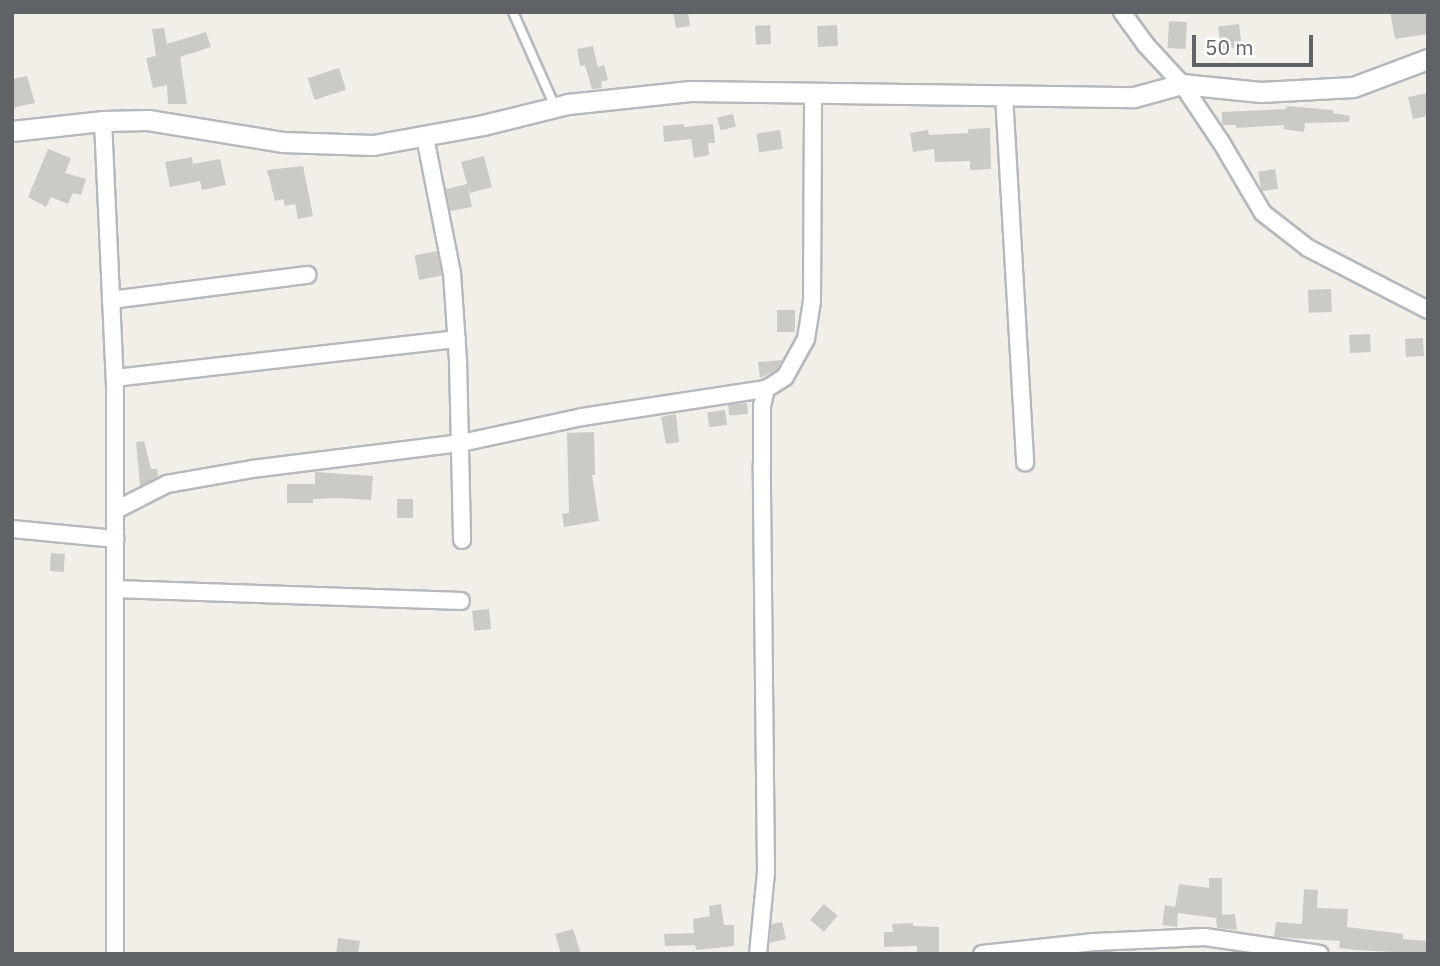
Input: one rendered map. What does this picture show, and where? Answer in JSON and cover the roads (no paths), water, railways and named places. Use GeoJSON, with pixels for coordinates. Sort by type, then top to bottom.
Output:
{"type":"FeatureCollection","features":[{"type":"Feature","properties":{"kind":"street"},"geometry":{"type":"LineString","coordinates":[[1122,12],[1145,44],[1182,84],[1221,142],[1263,213],[1308,248],[1428,310]]}},
{"type":"Feature","properties":{"kind":"street"},"geometry":{"type":"LineString","coordinates":[[12,131],[103,121],[148,120],[282,142],[337,146],[373,145],[555,107],[690,91],[1133,97],[1182,84],[1261,92],[1353,86],[1428,60]]}},
{"type":"Feature","properties":{"kind":"street"},"geometry":{"type":"LineString","coordinates":[[116,510],[167,484],[252,469],[461,443],[582,417],[766,389],[785,377],[806,339],[812,301],[813,93]]}},
{"type":"Feature","properties":{"kind":"street"},"geometry":{"type":"LineString","coordinates":[[1004,95],[1025,462]]}},
{"type":"Feature","properties":{"kind":"street"},"geometry":{"type":"LineString","coordinates":[[103,121],[115,378],[115,954]]}},
{"type":"Feature","properties":{"kind":"street"},"geometry":{"type":"LineString","coordinates":[[425,136],[452,272],[461,443],[462,540]]}},
{"type":"Feature","properties":{"kind":"street"},"geometry":{"type":"LineString","coordinates":[[111,300],[307,275]]}},
{"type":"Feature","properties":{"kind":"street"},"geometry":{"type":"LineString","coordinates":[[115,378],[457,339]]}},
{"type":"Feature","properties":{"kind":"street"},"geometry":{"type":"LineString","coordinates":[[758,954],[766,873],[762,406],[766,389]]}},
{"type":"Feature","properties":{"kind":"street"},"geometry":{"type":"LineString","coordinates":[[12,529],[116,539]]}},
{"type":"Feature","properties":{"kind":"street"},"geometry":{"type":"LineString","coordinates":[[116,589],[461,601]]}},
{"type":"Feature","properties":{"kind":"street"},"geometry":{"type":"LineString","coordinates":[[982,954],[1094,942],[1205,937],[1320,954]]}},
{"type":"Feature","properties":{"kind":"lane"},"geometry":{"type":"LineString","coordinates":[[513,12],[555,107]]}}]}
